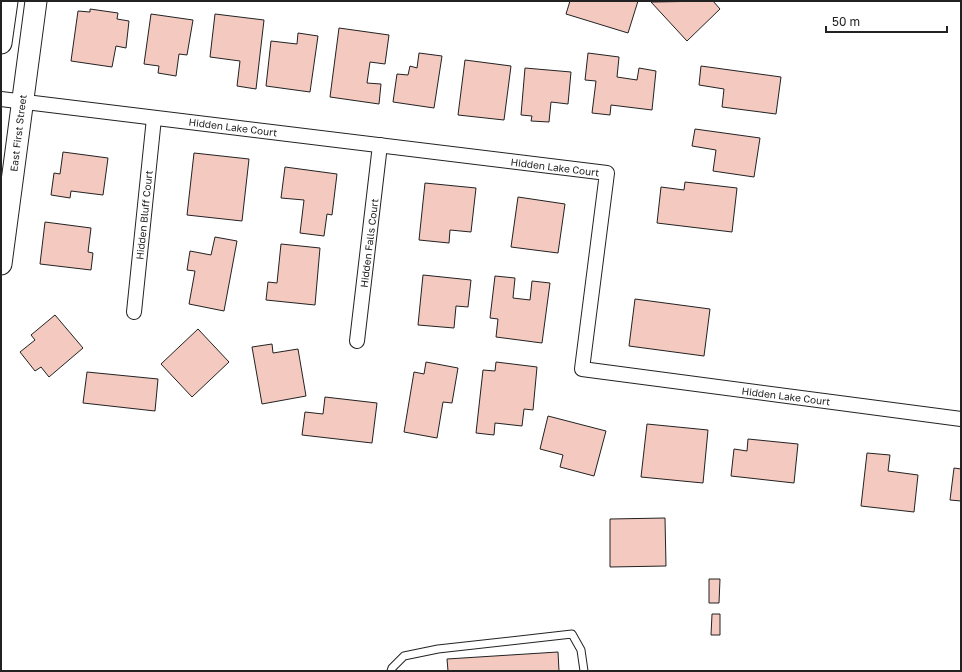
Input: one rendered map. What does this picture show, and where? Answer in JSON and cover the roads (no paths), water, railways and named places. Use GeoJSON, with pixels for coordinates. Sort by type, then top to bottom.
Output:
{"type":"FeatureCollection","features":[{"type":"Feature","properties":{"kind":"main road"},"geometry":{"type":"LineString","coordinates":[[1,43],[7,1]]}},
{"type":"Feature","properties":{"kind":"main road","name":"East First Street"},"geometry":{"type":"LineString","coordinates":[[1,264],[36,1]]}},
{"type":"Feature","properties":{"kind":"street","name":"Hidden Lake Court"},"geometry":{"type":"LineString","coordinates":[[1,99],[607,173],[582,369],[961,418]]}},
{"type":"Feature","properties":{"kind":"street","name":"Hidden Bluff Court"},"geometry":{"type":"LineString","coordinates":[[134,312],[154,118]]}},
{"type":"Feature","properties":{"kind":"street","name":"Hidden Falls Court"},"geometry":{"type":"LineString","coordinates":[[357,341],[380,145]]}},
{"type":"Feature","properties":{"kind":"lane"},"geometry":{"type":"LineString","coordinates":[[391,671],[392,668],[404,656],[438,649],[572,634],[581,650],[584,671]]}}]}
